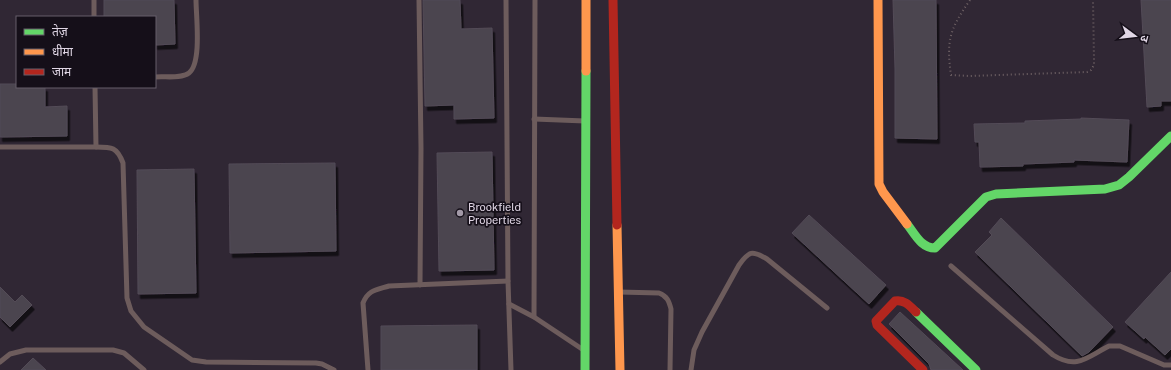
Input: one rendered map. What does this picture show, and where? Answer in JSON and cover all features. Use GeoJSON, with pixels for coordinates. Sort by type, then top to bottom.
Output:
{"type":"FeatureCollection","features":[{"type":"Feature","properties":{"kind":"street"},"geometry":{"type":"LineString","coordinates":[[585,370],[586,0]]}},
{"type":"Feature","properties":{"kind":"street"},"geometry":{"type":"LineString","coordinates":[[613,0],[620,370]]}},
{"type":"Feature","properties":{"kind":"street"},"geometry":{"type":"LineString","coordinates":[[878,0],[879,184],[883,192],[923,245],[929,248],[935,248],[986,197],[996,194],[1105,189],[1120,185],[1171,136]]}},
{"type":"Feature","properties":{"kind":"street"},"geometry":{"type":"LineString","coordinates":[[923,370],[877,325],[876,320],[895,301],[904,301],[976,370]]}},
{"type":"Feature","properties":{"kind":"lane"},"geometry":{"type":"LineString","coordinates":[[94,0],[94,16]]}},
{"type":"Feature","properties":{"kind":"lane"},"geometry":{"type":"LineString","coordinates":[[156,77],[180,76],[188,74],[193,68],[197,56],[196,0]]}},
{"type":"Feature","properties":{"kind":"lane"},"geometry":{"type":"LineString","coordinates":[[418,0],[421,148],[420,285]]}},
{"type":"Feature","properties":{"kind":"lane"},"geometry":{"type":"LineString","coordinates":[[506,0],[508,281],[512,370]]}},
{"type":"Feature","properties":{"kind":"lane"},"geometry":{"type":"LineString","coordinates":[[534,317],[535,0]]}},
{"type":"Feature","properties":{"kind":"lane"},"geometry":{"type":"LineString","coordinates":[[95,88],[96,147]]}},
{"type":"Feature","properties":{"kind":"lane"},"geometry":{"type":"LineString","coordinates":[[534,119],[586,121]]}},
{"type":"Feature","properties":{"kind":"lane"},"geometry":{"type":"LineString","coordinates":[[0,147],[110,147],[119,153],[123,163],[127,298],[131,312],[144,327],[192,360],[206,362],[316,363],[322,364],[334,370]]}},
{"type":"Feature","properties":{"kind":"lane"},"geometry":{"type":"LineString","coordinates":[[691,370],[694,350],[702,332],[739,265],[745,256],[750,253],[757,254],[767,259],[827,308]]}},
{"type":"Feature","properties":{"kind":"lane"},"geometry":{"type":"LineString","coordinates":[[951,266],[1053,355],[1062,361],[1076,363],[1113,345],[1120,346],[1164,365],[1171,365]]}},
{"type":"Feature","properties":{"kind":"lane"},"geometry":{"type":"LineString","coordinates":[[368,370],[363,303],[366,296],[371,292],[389,286],[508,281]]}},
{"type":"Feature","properties":{"kind":"lane"},"geometry":{"type":"LineString","coordinates":[[618,292],[659,293],[665,295],[669,301],[671,309],[670,370]]}},
{"type":"Feature","properties":{"kind":"lane"},"geometry":{"type":"LineString","coordinates":[[509,304],[534,317],[585,351]]}},
{"type":"Feature","properties":{"kind":"lane"},"geometry":{"type":"LineString","coordinates":[[0,362],[10,354],[26,350],[113,350],[124,353],[144,370]]}},
{"type":"Feature","properties":{"kind":"path"},"geometry":{"type":"LineString","coordinates":[[970,0],[952,32],[949,42],[948,55],[950,75],[1087,72],[1091,70],[1094,65],[1092,0]]}},
{"type":"Feature","properties":{"kind":"building"},"geometry":{"type":"Polygon","coordinates":[[[104,0],[174,0],[175,44],[156,45],[156,16],[104,16],[104,0]]]}},
{"type":"Feature","properties":{"kind":"building"},"geometry":{"type":"Polygon","coordinates":[[[423,0],[460,0],[461,29],[492,28],[494,118],[454,119],[454,105],[425,106],[423,0]]]}},
{"type":"Feature","properties":{"kind":"building"},"geometry":{"type":"Polygon","coordinates":[[[893,0],[936,0],[937,139],[895,138],[893,0]]]}},
{"type":"Feature","properties":{"kind":"building"},"geometry":{"type":"Polygon","coordinates":[[[1141,0],[1171,0],[1171,101],[1161,101],[1161,106],[1147,107],[1141,0]]]}},
{"type":"Feature","properties":{"kind":"building"},"geometry":{"type":"Polygon","coordinates":[[[0,84],[16,84],[16,88],[45,88],[45,107],[67,106],[67,136],[0,137],[0,84]]]}},
{"type":"Feature","properties":{"kind":"building"},"geometry":{"type":"Polygon","coordinates":[[[1081,118],[1129,120],[1127,162],[1074,160],[1074,162],[1023,164],[1023,166],[980,167],[979,142],[975,142],[974,124],[1025,123],[1025,121],[1081,118]]]}},
{"type":"Feature","properties":{"kind":"building"},"geometry":{"type":"Polygon","coordinates":[[[492,152],[494,270],[439,271],[437,153],[492,152]]]}},
{"type":"Feature","properties":{"kind":"building"},"geometry":{"type":"Polygon","coordinates":[[[335,163],[336,251],[230,253],[229,164],[335,163]]]}},
{"type":"Feature","properties":{"kind":"building"},"geometry":{"type":"Polygon","coordinates":[[[194,169],[196,293],[138,294],[137,170],[194,169]]]}},
{"type":"Feature","properties":{"kind":"building"},"geometry":{"type":"Polygon","coordinates":[[[809,215],[886,285],[869,304],[792,233],[809,215]]]}},
{"type":"Feature","properties":{"kind":"building"},"geometry":{"type":"Polygon","coordinates":[[[1001,218],[1113,327],[1089,352],[1082,356],[975,252],[992,235],[989,232],[1001,218]]]}},
{"type":"Feature","properties":{"kind":"building"},"geometry":{"type":"Polygon","coordinates":[[[1171,272],[1171,349],[1165,355],[1125,322],[1171,272]]]}},
{"type":"Feature","properties":{"kind":"building"},"geometry":{"type":"Polygon","coordinates":[[[0,287],[15,302],[22,295],[32,305],[10,327],[0,317],[0,287]]]}},
{"type":"Feature","properties":{"kind":"building"},"geometry":{"type":"Polygon","coordinates":[[[900,312],[963,370],[931,370],[929,364],[889,324],[900,312]]]}},
{"type":"Feature","properties":{"kind":"building"},"geometry":{"type":"Polygon","coordinates":[[[477,325],[477,370],[381,370],[381,326],[477,325]]]}},
{"type":"Feature","properties":{"kind":"building"},"geometry":{"type":"Polygon","coordinates":[[[33,358],[46,370],[21,370],[33,358]]]}},
{"type":"Feature","properties":{"kind":"traffic: fast"},"geometry":{"type":"LineString","coordinates":[[585,370],[586,71]]}},
{"type":"Feature","properties":{"kind":"traffic: fast"},"geometry":{"type":"LineString","coordinates":[[907,224],[922,243],[926,246],[935,248],[986,197],[996,194],[1105,189],[1119,185],[1171,136]]}},
{"type":"Feature","properties":{"kind":"traffic: fast"},"geometry":{"type":"LineString","coordinates":[[916,312],[976,370]]}},
{"type":"Feature","properties":{"kind":"traffic: slow"},"geometry":{"type":"LineString","coordinates":[[586,0],[586,71]]}},
{"type":"Feature","properties":{"kind":"traffic: slow"},"geometry":{"type":"LineString","coordinates":[[878,0],[879,184],[883,192],[907,224]]}},
{"type":"Feature","properties":{"kind":"traffic: slow"},"geometry":{"type":"LineString","coordinates":[[617,225],[620,370]]}},
{"type":"Feature","properties":{"kind":"traffic: jam"},"geometry":{"type":"LineString","coordinates":[[613,0],[617,225]]}},
{"type":"Feature","properties":{"kind":"traffic: jam"},"geometry":{"type":"LineString","coordinates":[[916,312],[904,302],[895,301],[876,321],[877,325],[923,370]]}},
{"type":"Feature","properties":{"kind":"place","name":"Brookfield Properties"},"geometry":{"type":"Point","coordinates":[460,213]}}]}
